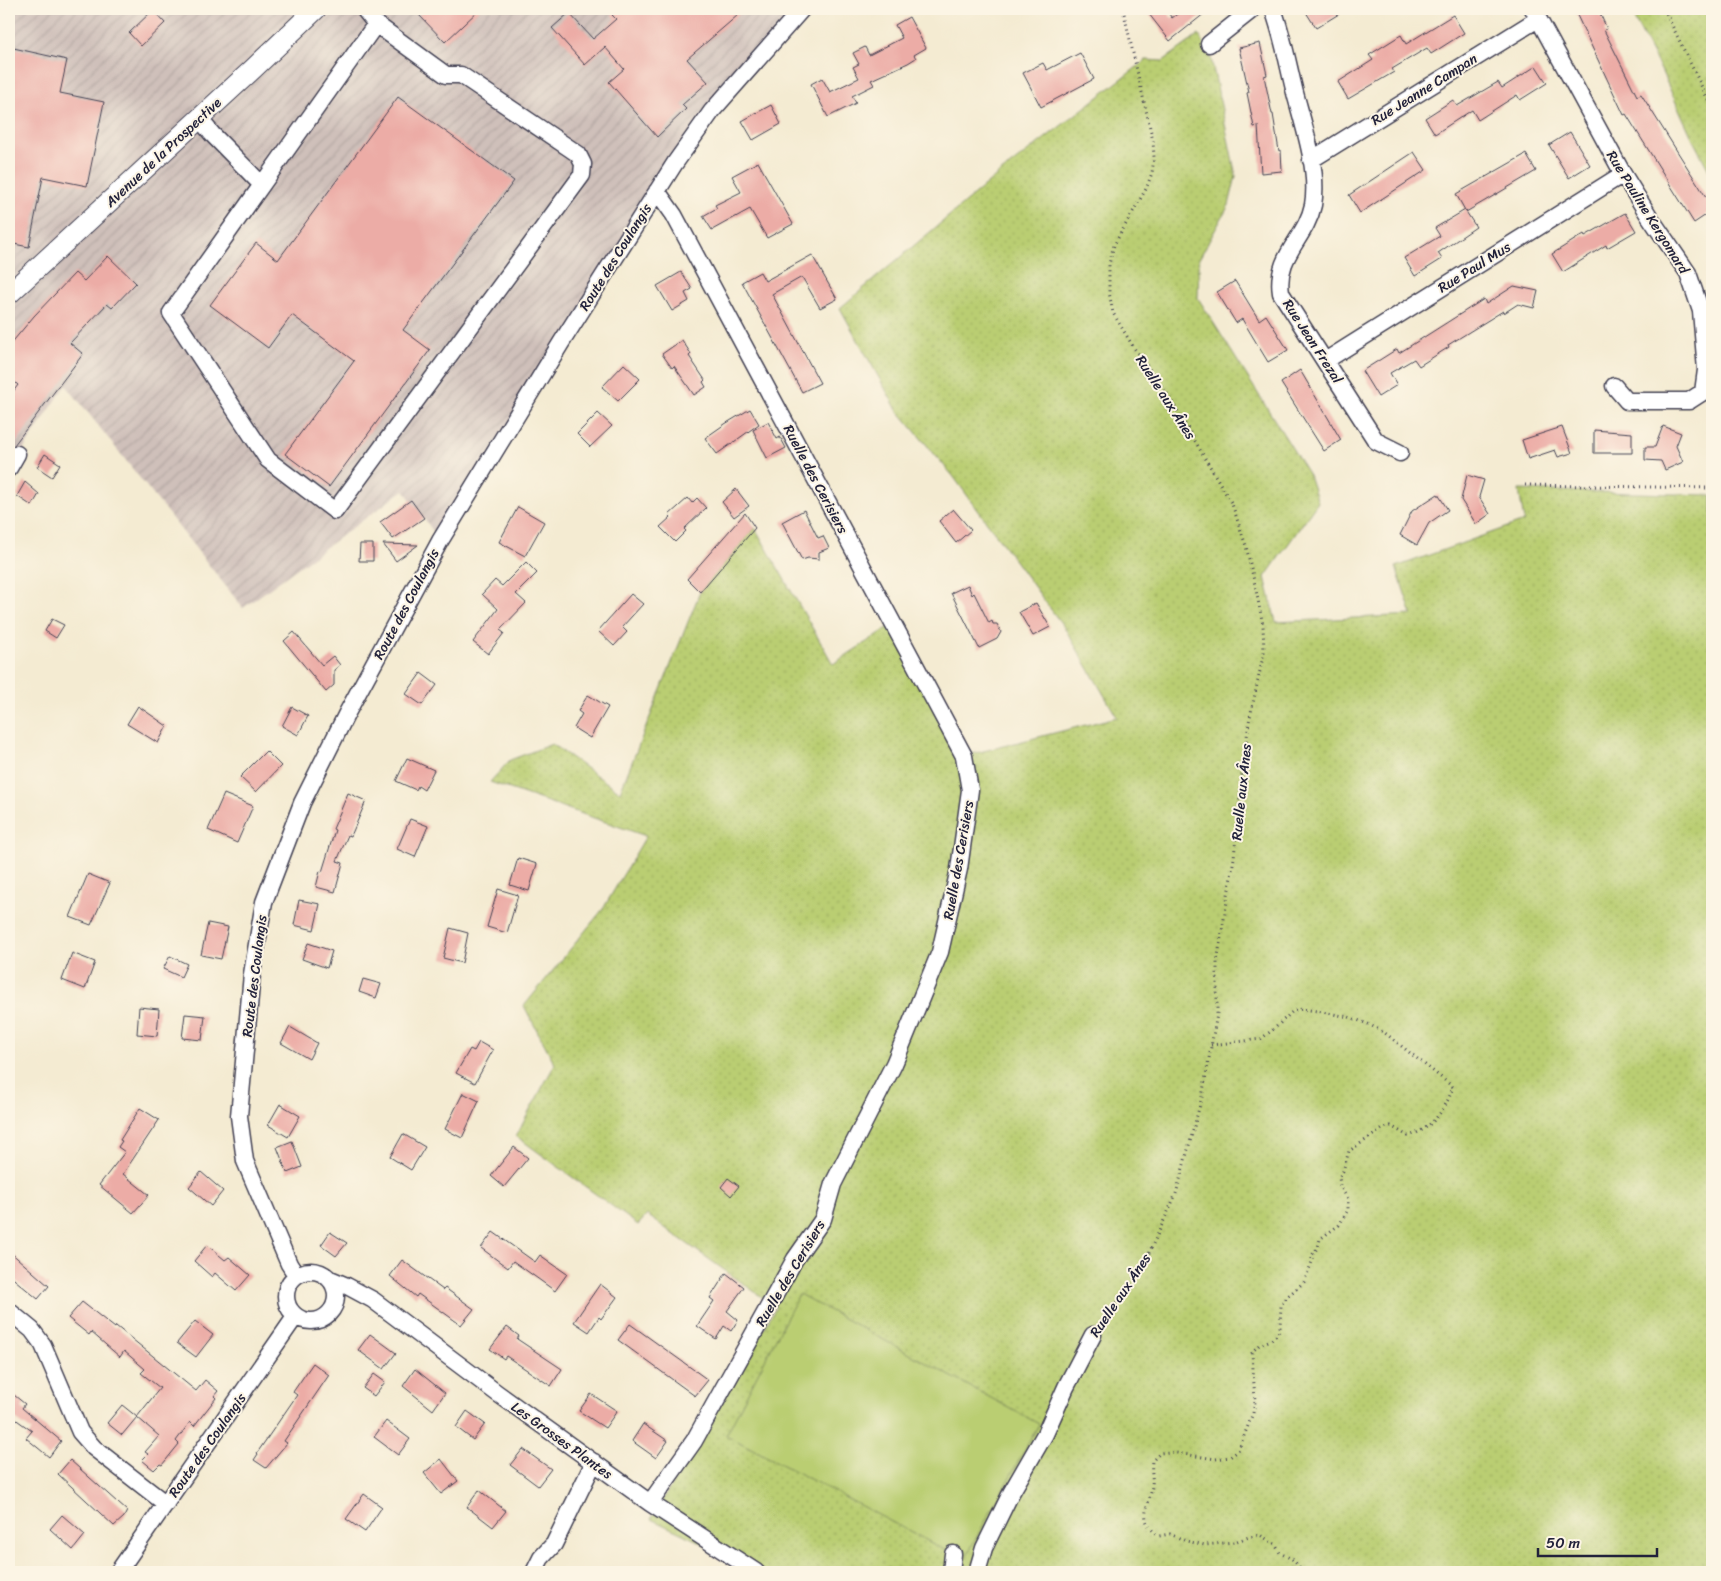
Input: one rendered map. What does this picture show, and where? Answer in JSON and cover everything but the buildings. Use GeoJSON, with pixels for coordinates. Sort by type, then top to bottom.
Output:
{"type":"FeatureCollection","features":[{"type":"Feature","properties":{"kind":"main road","name":"Avenue de la Prospective"},"geometry":{"type":"LineString","coordinates":[[9,294],[316,9]]}},
{"type":"Feature","properties":{"kind":"street"},"geometry":{"type":"LineString","coordinates":[[364,9],[376,24],[446,75],[461,75],[578,154],[583,164],[582,175],[335,512],[268,460],[170,313],[376,24]]}},
{"type":"Feature","properties":{"kind":"street","name":"Route des Coulangis"},"geometry":{"type":"LineString","coordinates":[[296,1276],[289,1264],[245,1161],[239,1116],[252,974],[264,902],[302,803],[347,713],[440,541],[657,191],[712,111],[802,9]]}},
{"type":"Feature","properties":{"kind":"street"},"geometry":{"type":"LineString","coordinates":[[1209,44],[1253,9]]}},
{"type":"Feature","properties":{"kind":"street","name":"Rue Jean Frezal"},"geometry":{"type":"LineString","coordinates":[[1273,9],[1279,25],[1314,176],[1313,206],[1309,219],[1284,262],[1280,273],[1281,293],[1376,441],[1400,453]]}},
{"type":"Feature","properties":{"kind":"street","name":"Rue Jeanne Campan"},"geometry":{"type":"LineString","coordinates":[[1311,160],[1536,14]]}},
{"type":"Feature","properties":{"kind":"street","name":"Rue Pauline Kergomard"},"geometry":{"type":"LineString","coordinates":[[1536,14],[1623,174],[1688,273],[1701,311],[1706,370],[1703,392],[1689,401],[1627,401],[1614,386]]}},
{"type":"Feature","properties":{"kind":"street"},"geometry":{"type":"LineString","coordinates":[[199,118],[262,185]]}},
{"type":"Feature","properties":{"kind":"street","name":"Rue Paul Mus"},"geometry":{"type":"LineString","coordinates":[[1325,361],[1623,174]]}},
{"type":"Feature","properties":{"kind":"street","name":"Ruelle des Cerisiers"},"geometry":{"type":"LineString","coordinates":[[650,1503],[694,1442],[795,1259],[823,1219],[833,1184],[894,1064],[940,952],[959,869],[970,790],[964,756],[674,215],[657,191]]}},
{"type":"Feature","properties":{"kind":"street"},"geometry":{"type":"LineString","coordinates":[[309,1271],[328,1278],[334,1285],[336,1302],[327,1316],[320,1321],[303,1321],[295,1317],[286,1304],[285,1296],[290,1281],[296,1276],[309,1271]]}},
{"type":"Feature","properties":{"kind":"street","name":"Les Grosses Plantes"},"geometry":{"type":"LineString","coordinates":[[328,1278],[373,1300],[735,1567],[756,1572]]}},
{"type":"Feature","properties":{"kind":"street"},"geometry":{"type":"LineString","coordinates":[[336,1302],[373,1300]]}},
{"type":"Feature","properties":{"kind":"street"},"geometry":{"type":"LineString","coordinates":[[9,1311],[32,1330],[43,1345],[80,1432],[94,1448],[166,1504]]}},
{"type":"Feature","properties":{"kind":"street","name":"Route des Coulangis"},"geometry":{"type":"LineString","coordinates":[[118,1572],[295,1317]]}},
{"type":"Feature","properties":{"kind":"street","name":"Ruelle aux Ânes"},"geometry":{"type":"LineString","coordinates":[[977,1572],[984,1548],[1011,1493],[1045,1434],[1066,1387],[1093,1335]]}},
{"type":"Feature","properties":{"kind":"street"},"geometry":{"type":"LineString","coordinates":[[534,1572],[541,1558],[554,1544],[594,1462]]}},
{"type":"Feature","properties":{"kind":"street"},"geometry":{"type":"LineString","coordinates":[[951,1572],[954,1554]]}},
{"type":"Feature","properties":{"kind":"path","name":"Ruelle aux Ânes"},"geometry":{"type":"LineString","coordinates":[[1093,1335],[1144,1264],[1176,1194],[1202,1097],[1217,1014],[1217,962],[1234,858],[1249,722],[1264,652],[1263,625],[1246,546],[1232,504],[1168,395],[1134,348],[1113,313],[1109,292],[1109,264],[1114,245],[1146,189],[1152,174],[1154,157],[1153,141],[1122,9]]}},
{"type":"Feature","properties":{"kind":"path"},"geometry":{"type":"LineString","coordinates":[[1664,9],[1712,108]]}},
{"type":"Feature","properties":{"kind":"path"},"geometry":{"type":"LineString","coordinates":[[1524,486],[1712,488]]}},
{"type":"Feature","properties":{"kind":"path"},"geometry":{"type":"LineString","coordinates":[[1211,1045],[1261,1039],[1293,1011],[1302,1008],[1349,1017],[1368,1024],[1385,1033],[1453,1087],[1450,1097],[1438,1117],[1418,1134],[1408,1136],[1392,1126],[1384,1128],[1350,1151],[1339,1177],[1340,1186],[1348,1199],[1348,1210],[1339,1225],[1320,1239],[1318,1247],[1312,1255],[1312,1262],[1304,1282],[1281,1305],[1278,1334],[1271,1340],[1259,1345],[1252,1352],[1255,1402],[1253,1413],[1238,1451],[1230,1457],[1216,1459],[1170,1452],[1160,1453],[1152,1461],[1153,1484],[1145,1518],[1149,1528],[1160,1536],[1170,1534],[1186,1541],[1205,1545],[1234,1542],[1260,1535],[1275,1544],[1280,1553],[1292,1559],[1304,1572]]}},
{"type":"Feature","properties":{"kind":"shaded area"},"geometry":{"type":"Polygon","coordinates":[[[9,9],[802,9],[712,111],[440,541],[404,490],[243,608],[66,385],[9,471],[9,9]]]}},
{"type":"Feature","properties":{"kind":"green space"},"geometry":{"type":"Polygon","coordinates":[[[1629,9],[1712,9],[1712,176],[1661,70],[1629,9]]]}},
{"type":"Feature","properties":{"kind":"green space"},"geometry":{"type":"Polygon","coordinates":[[[1199,35],[1211,58],[1236,176],[1229,205],[1199,259],[1198,298],[1309,475],[1318,502],[1265,577],[1276,622],[1412,615],[1396,567],[1524,521],[1519,490],[1712,495],[1712,1572],[764,1572],[651,1519],[726,1395],[776,1307],[647,1215],[638,1225],[516,1136],[555,1064],[524,1006],[603,909],[646,836],[490,782],[510,760],[552,744],[620,792],[700,592],[755,528],[833,664],[894,624],[964,756],[1117,717],[1066,630],[953,476],[897,410],[840,308],[1000,173],[1146,60],[1163,61],[1199,35]]]}},
{"type":"Feature","properties":{"kind":"green space"},"geometry":{"type":"Polygon","coordinates":[[[799,1294],[1039,1424],[964,1560],[726,1435],[799,1294]]]}}]}
